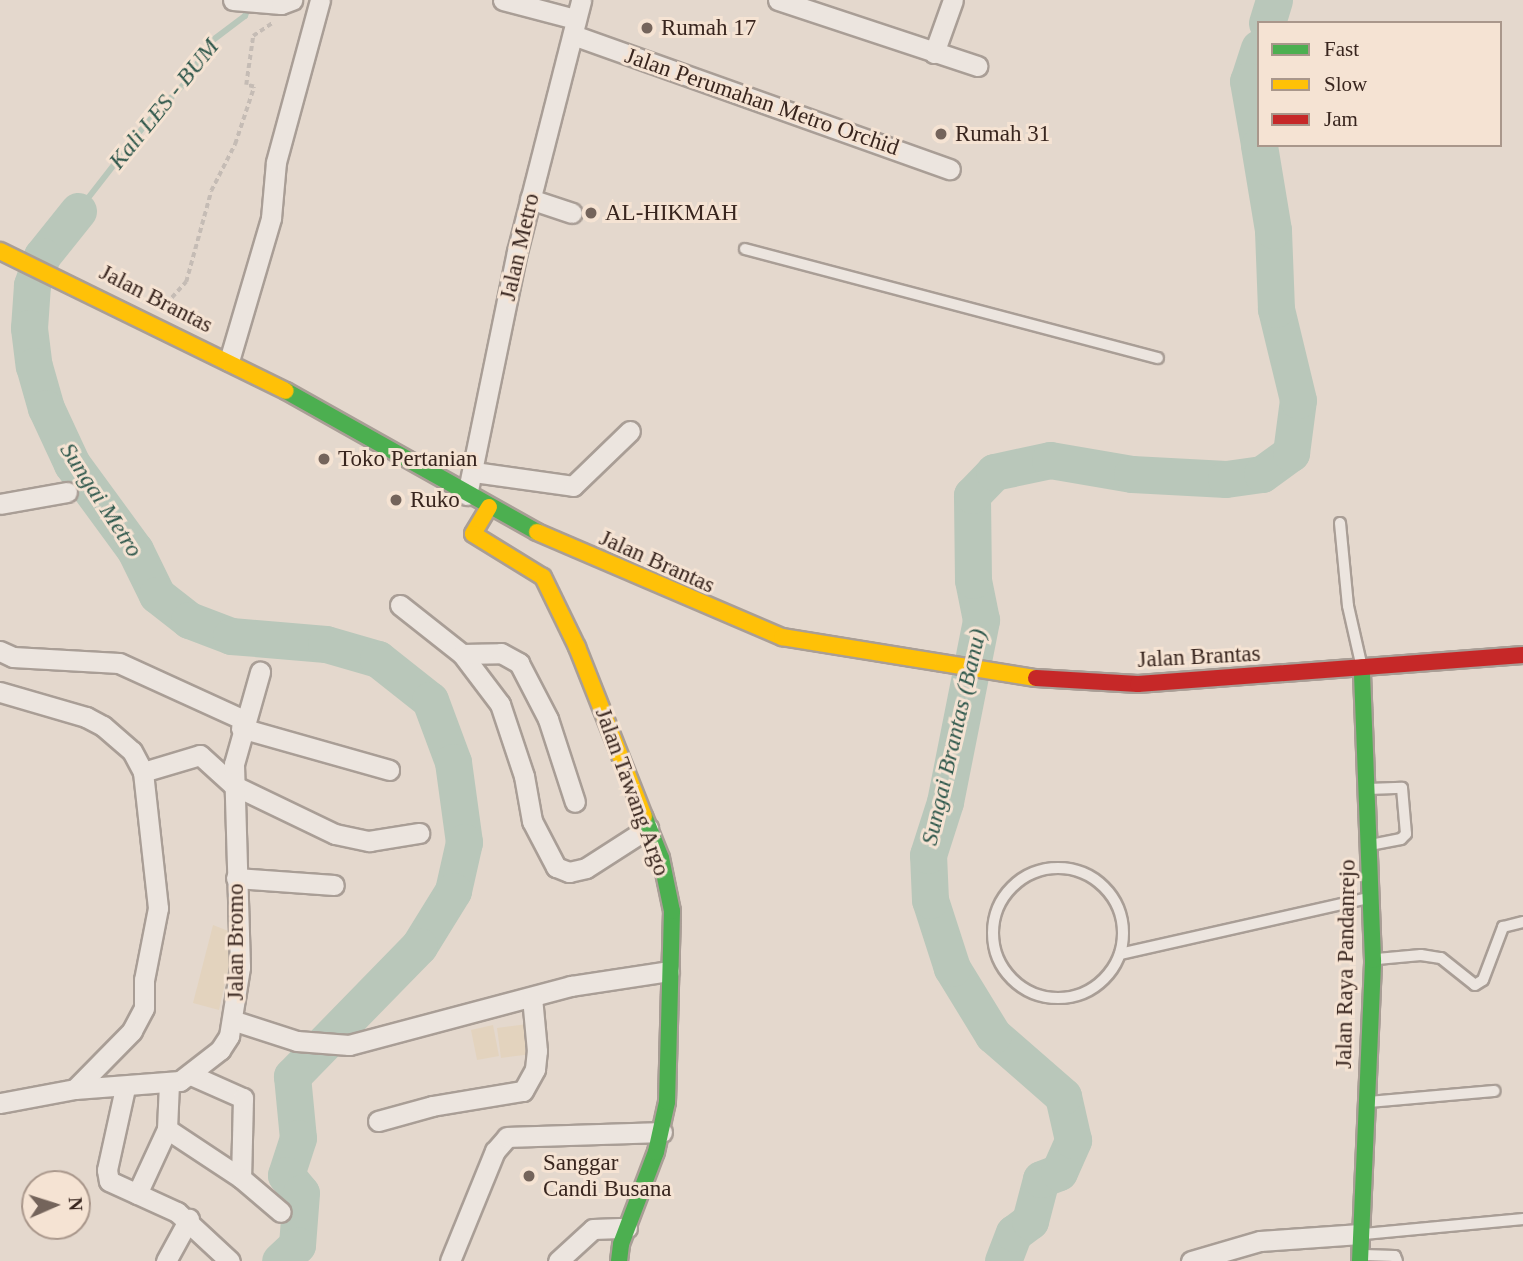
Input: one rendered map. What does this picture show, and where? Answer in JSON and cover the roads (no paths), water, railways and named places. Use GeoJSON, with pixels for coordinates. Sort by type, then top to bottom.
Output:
{"type":"FeatureCollection","features":[{"type":"Feature","properties":{"kind":"main road","name":"Jalan Brantas"},"geometry":{"type":"LineString","coordinates":[[1,251],[65,279],[229,361],[467,495],[582,554],[759,630],[1025,677],[1138,684],[1523,655]]}},
{"type":"Feature","properties":{"kind":"main road","name":"Jalan Tawang Argo"},"geometry":{"type":"LineString","coordinates":[[489,507],[473,534],[543,578],[577,647],[661,858],[672,911],[674,953],[668,971],[671,1072],[662,1132],[626,1228],[619,1261]]}},
{"type":"Feature","properties":{"kind":"main road","name":"Jalan Raya Pandanrejo"},"geometry":{"type":"LineString","coordinates":[[1360,1258],[1373,960],[1362,667]]}},
{"type":"Feature","properties":{"kind":"street"},"geometry":{"type":"LineString","coordinates":[[234,0],[286,2]]}},
{"type":"Feature","properties":{"kind":"street"},"geometry":{"type":"LineString","coordinates":[[229,361],[271,218],[278,150],[320,0]]}},
{"type":"Feature","properties":{"kind":"street","name":"Jalan Perumahan Metro Orchid"},"geometry":{"type":"LineString","coordinates":[[503,0],[576,18],[950,169]]}},
{"type":"Feature","properties":{"kind":"street"},"geometry":{"type":"LineString","coordinates":[[778,0],[830,8],[934,53],[977,66]]}},
{"type":"Feature","properties":{"kind":"street"},"geometry":{"type":"LineString","coordinates":[[934,53],[953,0]]}},
{"type":"Feature","properties":{"kind":"street","name":"Jalan Metro"},"geometry":{"type":"LineString","coordinates":[[467,495],[530,199],[576,18]]}},
{"type":"Feature","properties":{"kind":"street"},"geometry":{"type":"LineString","coordinates":[[530,199],[572,213]]}},
{"type":"Feature","properties":{"kind":"street"},"geometry":{"type":"LineString","coordinates":[[474,472],[573,486],[629,431]]}},
{"type":"Feature","properties":{"kind":"street"},"geometry":{"type":"LineString","coordinates":[[0,504],[67,492]]}},
{"type":"Feature","properties":{"kind":"street"},"geometry":{"type":"LineString","coordinates":[[400,605],[462,654],[500,704],[524,776],[539,841],[556,867],[569,872],[586,868],[648,828]]}},
{"type":"Feature","properties":{"kind":"street"},"geometry":{"type":"LineString","coordinates":[[0,651],[13,657],[119,663],[243,724],[389,770]]}},
{"type":"Feature","properties":{"kind":"street"},"geometry":{"type":"LineString","coordinates":[[462,654],[501,653],[519,663],[548,719],[575,803]]}},
{"type":"Feature","properties":{"kind":"street","name":"Jalan Bromo"},"geometry":{"type":"LineString","coordinates":[[260,672],[243,724],[233,785],[240,967],[234,1021],[298,1041],[349,1045],[571,986],[668,971]]}},
{"type":"Feature","properties":{"kind":"street"},"geometry":{"type":"LineString","coordinates":[[0,692],[103,726],[132,751],[143,772],[158,908],[144,980],[144,1008],[132,1031],[75,1089]]}},
{"type":"Feature","properties":{"kind":"street"},"geometry":{"type":"LineString","coordinates":[[143,772],[200,755],[233,785],[282,812],[351,839],[392,840],[419,833]]}},
{"type":"Feature","properties":{"kind":"street"},"geometry":{"type":"LineString","coordinates":[[236,878],[334,885]]}},
{"type":"Feature","properties":{"kind":"street"},"geometry":{"type":"LineString","coordinates":[[378,1121],[432,1106],[523,1091],[535,1069],[537,1051],[533,997]]}},
{"type":"Feature","properties":{"kind":"street"},"geometry":{"type":"LineString","coordinates":[[0,1103],[75,1089],[169,1084],[191,1075],[220,1050],[234,1021]]}},
{"type":"Feature","properties":{"kind":"street"},"geometry":{"type":"LineString","coordinates":[[191,1075],[243,1098],[242,1178]]}},
{"type":"Feature","properties":{"kind":"street"},"geometry":{"type":"LineString","coordinates":[[137,1194],[167,1129],[169,1084]]}},
{"type":"Feature","properties":{"kind":"street"},"geometry":{"type":"LineString","coordinates":[[125,1088],[106,1176],[189,1219],[230,1261]]}},
{"type":"Feature","properties":{"kind":"street"},"geometry":{"type":"LineString","coordinates":[[167,1129],[242,1178],[281,1212]]}},
{"type":"Feature","properties":{"kind":"street"},"geometry":{"type":"LineString","coordinates":[[450,1261],[495,1151],[507,1137],[662,1132]]}},
{"type":"Feature","properties":{"kind":"street"},"geometry":{"type":"LineString","coordinates":[[166,1261],[189,1219]]}},
{"type":"Feature","properties":{"kind":"street"},"geometry":{"type":"LineString","coordinates":[[558,1261],[593,1229],[626,1228]]}},
{"type":"Feature","properties":{"kind":"street"},"geometry":{"type":"LineString","coordinates":[[1191,1261],[1260,1241],[1360,1234]]}},
{"type":"Feature","properties":{"kind":"lane"},"geometry":{"type":"LineString","coordinates":[[745,249],[1158,358]]}},
{"type":"Feature","properties":{"kind":"lane"},"geometry":{"type":"LineString","coordinates":[[1340,523],[1348,606],[1362,667]]}},
{"type":"Feature","properties":{"kind":"lane"},"geometry":{"type":"LineString","coordinates":[[1367,789],[1402,788],[1406,834],[1401,839],[1370,845]]}},
{"type":"Feature","properties":{"kind":"lane"},"geometry":{"type":"LineString","coordinates":[[1120,954],[1123,931],[1118,908],[1107,889],[1089,874],[1067,867],[1044,868],[1023,877],[1006,892],[995,912],[992,935],[996,957],[1009,977],[1026,991],[1048,998],[1071,998],[1092,989],[1109,974],[1120,954],[1372,897]]}},
{"type":"Feature","properties":{"kind":"lane"},"geometry":{"type":"LineString","coordinates":[[1373,960],[1432,956],[1450,963],[1475,985],[1483,980],[1503,927],[1523,922]]}},
{"type":"Feature","properties":{"kind":"lane"},"geometry":{"type":"LineString","coordinates":[[1367,1102],[1495,1091]]}},
{"type":"Feature","properties":{"kind":"lane"},"geometry":{"type":"LineString","coordinates":[[1360,1234],[1523,1220]]}},
{"type":"Feature","properties":{"kind":"lane"},"geometry":{"type":"LineString","coordinates":[[1360,1258],[1395,1256],[1397,1261]]}},
{"type":"Feature","properties":{"kind":"waterway","name":"Sungai Brantas (Banu)"},"geometry":{"type":"LineString","coordinates":[[1268,21],[1274,0]]}},
{"type":"Feature","properties":{"kind":"waterway","name":"Kali LES - BUM"},"geometry":{"type":"LineString","coordinates":[[78,211],[145,125],[184,84],[213,40],[245,16],[249,5]]}},
{"type":"Feature","properties":{"kind":"waterway","name":"Sungai Brantas (Banu)"},"geometry":{"type":"LineString","coordinates":[[1257,54],[1248,81],[1257,133]]}},
{"type":"Feature","properties":{"kind":"waterway","name":"Sungai Brantas (Banu)"},"geometry":{"type":"LineString","coordinates":[[1003,1261],[1014,1233],[1030,1221],[1041,1179],[1059,1172],[1073,1140],[1063,1096],[993,1035],[952,968],[930,900],[928,855],[945,802],[981,620],[973,580],[972,495],[994,472],[1050,460],[1132,474],[1226,479],[1262,474],[1291,453],[1298,400],[1276,309],[1273,230],[1259,147]]}},
{"type":"Feature","properties":{"kind":"waterway","name":"Sungai Brantas (Banu)"},"geometry":{"type":"LineString","coordinates":[[78,211],[42,256],[32,285],[29,328],[34,366],[46,408],[72,464],[135,550],[157,595],[189,620],[231,636],[326,644],[378,659],[430,700],[453,762],[464,842],[453,891],[419,946],[292,1076],[298,1138],[286,1175],[301,1193],[297,1245],[280,1261]]}},
{"type":"Feature","properties":{"kind":"place","name":"Rumah 17"},"geometry":{"type":"Point","coordinates":[647,28]}},
{"type":"Feature","properties":{"kind":"place","name":"Rumah 31"},"geometry":{"type":"Point","coordinates":[941,134]}},
{"type":"Feature","properties":{"kind":"place","name":"AL-HIKMAH"},"geometry":{"type":"Point","coordinates":[591,213]}},
{"type":"Feature","properties":{"kind":"place","name":"Toko Pertanian"},"geometry":{"type":"Point","coordinates":[324,459]}},
{"type":"Feature","properties":{"kind":"place","name":"Ruko"},"geometry":{"type":"Point","coordinates":[396,500]}},
{"type":"Feature","properties":{"kind":"place","name":"Sanggar Candi Busana"},"geometry":{"type":"Point","coordinates":[529,1176]}},
{"type":"Feature","properties":{"kind":"water label","name":"Sungai Metro"},"geometry":{"type":"Point","coordinates":[101,500]}}]}
